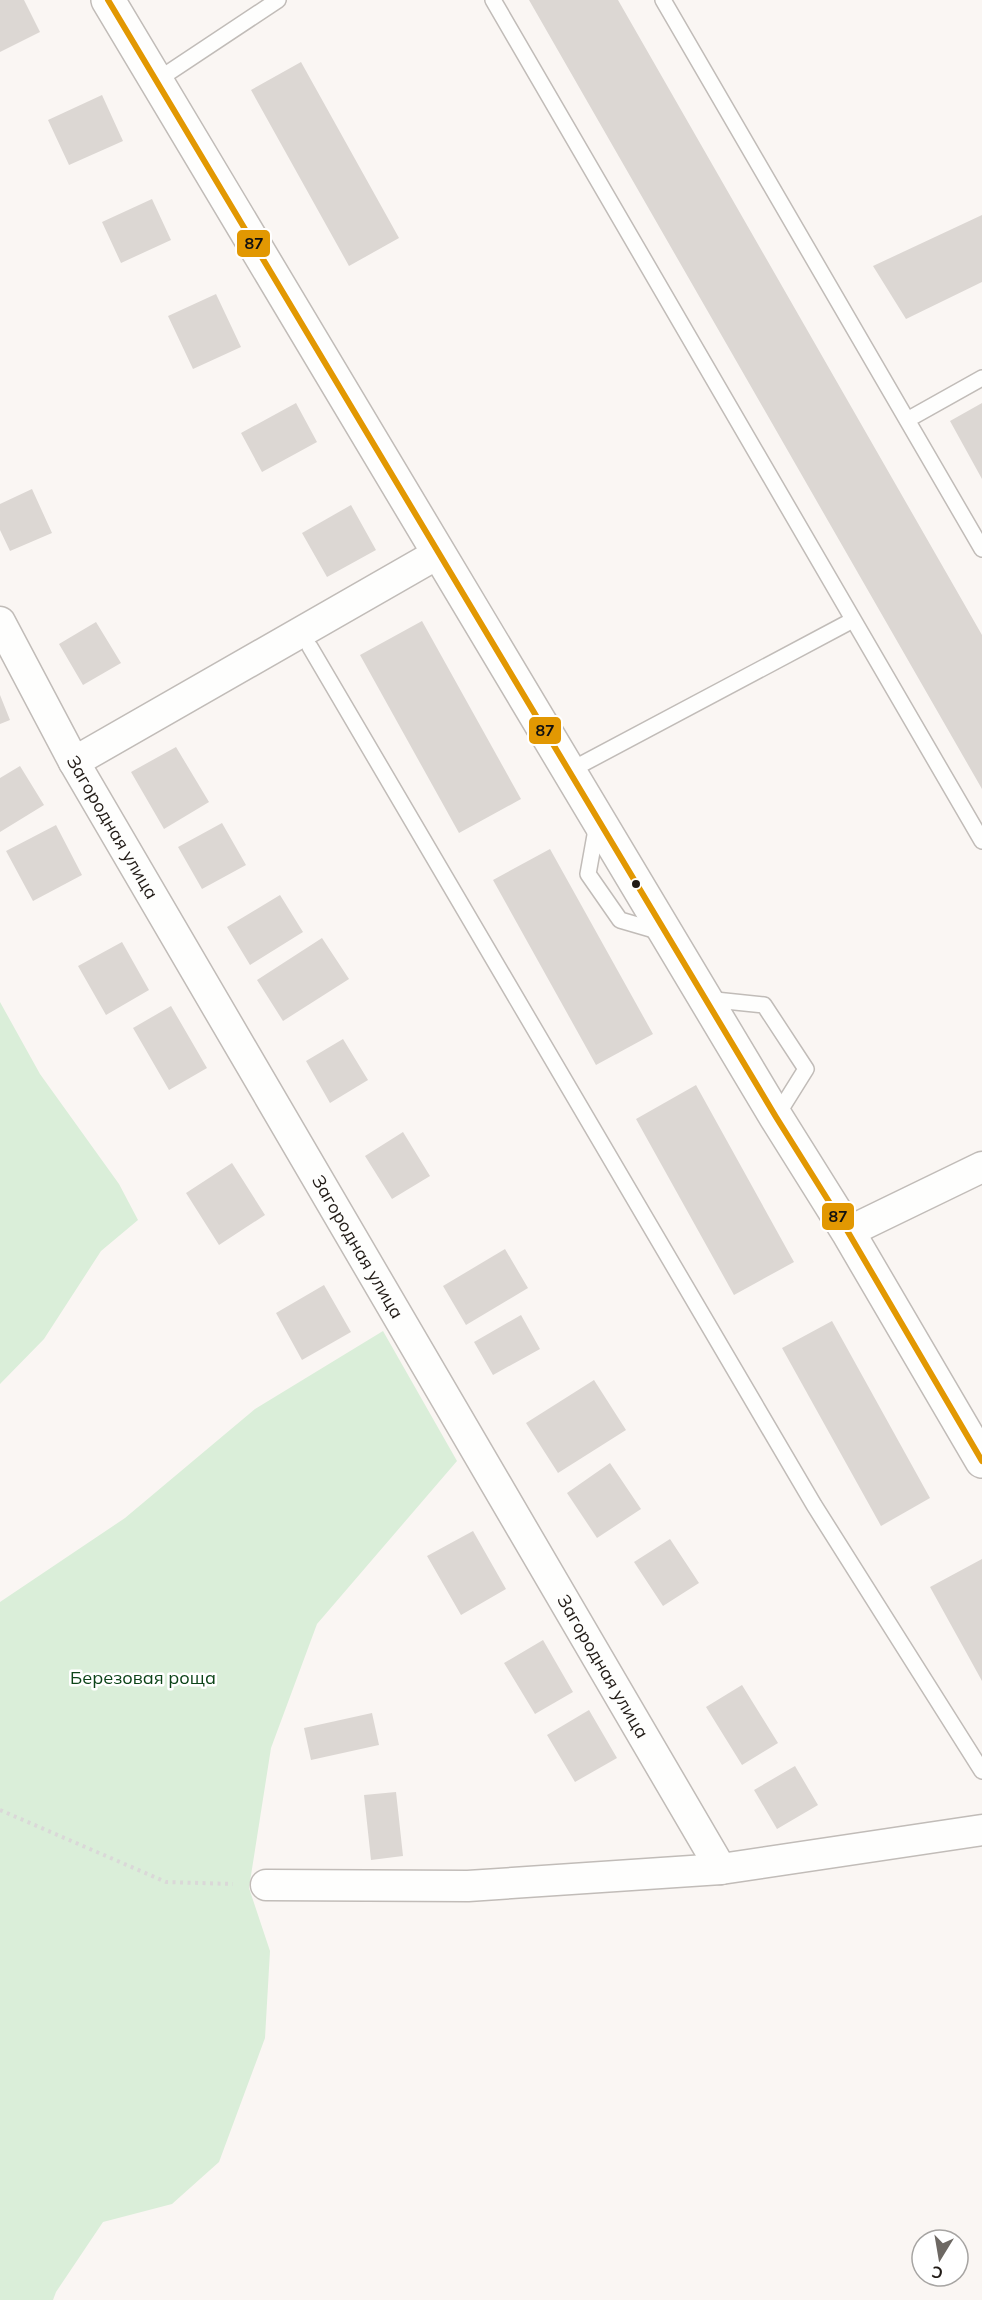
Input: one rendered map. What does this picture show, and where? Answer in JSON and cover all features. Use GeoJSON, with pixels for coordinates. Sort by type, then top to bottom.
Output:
{"type":"FeatureCollection","features":[{"type":"Feature","properties":{"kind":"street"},"geometry":{"type":"LineString","coordinates":[[108,0],[776,1117],[848,1232],[982,1461]]}},
{"type":"Feature","properties":{"kind":"street"},"geometry":{"type":"LineString","coordinates":[[74,762],[439,553]]}},
{"type":"Feature","properties":{"kind":"street","name":"Загородная улица"},"geometry":{"type":"LineString","coordinates":[[0,622],[74,762],[721,1869]]}},
{"type":"Feature","properties":{"kind":"street"},"geometry":{"type":"LineString","coordinates":[[848,1232],[982,1167]]}},
{"type":"Feature","properties":{"kind":"street"},"geometry":{"type":"LineString","coordinates":[[266,1885],[468,1886],[721,1869],[982,1830]]}},
{"type":"Feature","properties":{"kind":"lane"},"geometry":{"type":"LineString","coordinates":[[156,81],[278,0]]}},
{"type":"Feature","properties":{"kind":"lane"},"geometry":{"type":"LineString","coordinates":[[493,0],[982,841]]}},
{"type":"Feature","properties":{"kind":"lane"},"geometry":{"type":"LineString","coordinates":[[663,0],[907,420],[978,533],[982,549]]}},
{"type":"Feature","properties":{"kind":"lane"},"geometry":{"type":"LineString","coordinates":[[907,420],[982,378]]}},
{"type":"Feature","properties":{"kind":"lane"},"geometry":{"type":"LineString","coordinates":[[569,771],[853,620]]}},
{"type":"Feature","properties":{"kind":"lane"},"geometry":{"type":"LineString","coordinates":[[310,647],[814,1505],[982,1771]]}},
{"type":"Feature","properties":{"kind":"lane"},"geometry":{"type":"LineString","coordinates":[[706,999],[764,1005],[806,1069],[776,1117]]}},
{"type":"Feature","properties":{"kind":"path"},"geometry":{"type":"LineString","coordinates":[[0,1810],[166,1882],[266,1885]]}},
{"type":"Feature","properties":{"kind":"green space"},"geometry":{"type":"Polygon","coordinates":[[[0,1002],[40,1074],[119,1184],[138,1220],[101,1251],[44,1339],[0,1384],[0,1002]]]}},
{"type":"Feature","properties":{"kind":"green space","name":"Березовая роща"},"geometry":{"type":"Polygon","coordinates":[[[383,1331],[457,1461],[317,1624],[271,1748],[249,1888],[270,1951],[265,2038],[219,2162],[172,2204],[103,2222],[53,2300],[0,2300],[0,1602],[125,1518],[255,1409],[383,1331]]]}},
{"type":"Feature","properties":{"kind":"building"},"geometry":{"type":"Polygon","coordinates":[[[0,0],[24,0],[40,32],[0,52],[0,0]]]}},
{"type":"Feature","properties":{"kind":"building"},"geometry":{"type":"Polygon","coordinates":[[[529,0],[618,0],[982,635],[982,789],[529,0]]]}},
{"type":"Feature","properties":{"kind":"building"},"geometry":{"type":"Polygon","coordinates":[[[301,62],[399,238],[349,266],[251,90],[301,62]]]}},
{"type":"Feature","properties":{"kind":"building"},"geometry":{"type":"Polygon","coordinates":[[[102,95],[123,141],[69,165],[48,120],[102,95]]]}},
{"type":"Feature","properties":{"kind":"building"},"geometry":{"type":"Polygon","coordinates":[[[152,199],[171,240],[121,263],[102,222],[152,199]]]}},
{"type":"Feature","properties":{"kind":"building"},"geometry":{"type":"Polygon","coordinates":[[[982,215],[982,282],[906,319],[873,266],[982,215]]]}},
{"type":"Feature","properties":{"kind":"building"},"geometry":{"type":"Polygon","coordinates":[[[216,294],[241,347],[193,369],[168,316],[216,294]]]}},
{"type":"Feature","properties":{"kind":"building"},"geometry":{"type":"Polygon","coordinates":[[[296,403],[317,442],[262,472],[241,433],[296,403]]]}},
{"type":"Feature","properties":{"kind":"building"},"geometry":{"type":"Polygon","coordinates":[[[982,403],[982,479],[950,421],[982,403]]]}},
{"type":"Feature","properties":{"kind":"building"},"geometry":{"type":"Polygon","coordinates":[[[32,489],[52,533],[10,551],[0,530],[0,504],[32,489]]]}},
{"type":"Feature","properties":{"kind":"building"},"geometry":{"type":"Polygon","coordinates":[[[351,505],[376,550],[327,577],[302,533],[351,505]]]}},
{"type":"Feature","properties":{"kind":"building"},"geometry":{"type":"Polygon","coordinates":[[[422,621],[521,799],[459,833],[360,655],[422,621]]]}},
{"type":"Feature","properties":{"kind":"building"},"geometry":{"type":"Polygon","coordinates":[[[96,622],[121,663],[83,685],[59,644],[96,622]]]}},
{"type":"Feature","properties":{"kind":"building"},"geometry":{"type":"Polygon","coordinates":[[[0,695],[10,720],[0,724],[0,695]]]}},
{"type":"Feature","properties":{"kind":"building"},"geometry":{"type":"Polygon","coordinates":[[[176,747],[209,802],[164,829],[131,772],[176,747]]]}},
{"type":"Feature","properties":{"kind":"building"},"geometry":{"type":"Polygon","coordinates":[[[20,766],[44,805],[0,832],[0,778],[20,766]]]}},
{"type":"Feature","properties":{"kind":"building"},"geometry":{"type":"Polygon","coordinates":[[[222,823],[246,865],[202,889],[178,847],[222,823]]]}},
{"type":"Feature","properties":{"kind":"building"},"geometry":{"type":"Polygon","coordinates":[[[56,825],[82,875],[33,901],[6,851],[56,825]]]}},
{"type":"Feature","properties":{"kind":"building"},"geometry":{"type":"Polygon","coordinates":[[[550,849],[653,1034],[596,1065],[493,880],[550,849]]]}},
{"type":"Feature","properties":{"kind":"building"},"geometry":{"type":"Polygon","coordinates":[[[280,895],[303,932],[250,965],[227,927],[280,895]]]}},
{"type":"Feature","properties":{"kind":"building"},"geometry":{"type":"Polygon","coordinates":[[[322,938],[349,979],[283,1021],[257,980],[322,938]]]}},
{"type":"Feature","properties":{"kind":"building"},"geometry":{"type":"Polygon","coordinates":[[[122,942],[149,990],[106,1015],[78,966],[122,942]]]}},
{"type":"Feature","properties":{"kind":"building"},"geometry":{"type":"Polygon","coordinates":[[[171,1006],[207,1068],[169,1090],[133,1028],[171,1006]]]}},
{"type":"Feature","properties":{"kind":"building"},"geometry":{"type":"Polygon","coordinates":[[[343,1039],[368,1080],[330,1103],[306,1061],[343,1039]]]}},
{"type":"Feature","properties":{"kind":"building"},"geometry":{"type":"Polygon","coordinates":[[[696,1085],[794,1262],[734,1295],[636,1119],[696,1085]]]}},
{"type":"Feature","properties":{"kind":"building"},"geometry":{"type":"Polygon","coordinates":[[[403,1132],[430,1176],[392,1199],[365,1156],[403,1132]]]}},
{"type":"Feature","properties":{"kind":"building"},"geometry":{"type":"Polygon","coordinates":[[[232,1163],[265,1215],[219,1245],[186,1193],[232,1163]]]}},
{"type":"Feature","properties":{"kind":"building"},"geometry":{"type":"Polygon","coordinates":[[[505,1249],[528,1288],[466,1325],[443,1286],[505,1249]]]}},
{"type":"Feature","properties":{"kind":"building"},"geometry":{"type":"Polygon","coordinates":[[[324,1285],[351,1332],[302,1360],[276,1313],[324,1285]]]}},
{"type":"Feature","properties":{"kind":"building"},"geometry":{"type":"Polygon","coordinates":[[[521,1315],[540,1349],[493,1375],[474,1342],[521,1315]]]}},
{"type":"Feature","properties":{"kind":"building"},"geometry":{"type":"Polygon","coordinates":[[[832,1321],[930,1498],[881,1526],[782,1348],[832,1321]]]}},
{"type":"Feature","properties":{"kind":"building"},"geometry":{"type":"Polygon","coordinates":[[[594,1380],[626,1430],[558,1473],[526,1423],[594,1380]]]}},
{"type":"Feature","properties":{"kind":"building"},"geometry":{"type":"Polygon","coordinates":[[[610,1463],[641,1509],[597,1538],[567,1493],[610,1463]]]}},
{"type":"Feature","properties":{"kind":"building"},"geometry":{"type":"Polygon","coordinates":[[[473,1531],[506,1589],[461,1615],[427,1556],[473,1531]]]}},
{"type":"Feature","properties":{"kind":"building"},"geometry":{"type":"Polygon","coordinates":[[[670,1539],[699,1583],[663,1606],[634,1562],[670,1539]]]}},
{"type":"Feature","properties":{"kind":"building"},"geometry":{"type":"Polygon","coordinates":[[[982,1559],[982,1681],[930,1587],[982,1559]]]}},
{"type":"Feature","properties":{"kind":"building"},"geometry":{"type":"Polygon","coordinates":[[[543,1640],[573,1692],[535,1714],[504,1663],[543,1640]]]}},
{"type":"Feature","properties":{"kind":"building"},"geometry":{"type":"Polygon","coordinates":[[[742,1685],[778,1743],[742,1765],[706,1707],[742,1685]]]}},
{"type":"Feature","properties":{"kind":"building"},"geometry":{"type":"Polygon","coordinates":[[[589,1710],[617,1758],[575,1782],[547,1735],[589,1710]]]}},
{"type":"Feature","properties":{"kind":"building"},"geometry":{"type":"Polygon","coordinates":[[[372,1713],[379,1745],[311,1760],[304,1728],[372,1713]]]}},
{"type":"Feature","properties":{"kind":"building"},"geometry":{"type":"Polygon","coordinates":[[[795,1766],[818,1805],[777,1829],[754,1790],[795,1766]]]}},
{"type":"Feature","properties":{"kind":"building"},"geometry":{"type":"Polygon","coordinates":[[[396,1792],[403,1856],[371,1860],[364,1795],[396,1792]]]}},
{"type":"Feature","properties":{"kind":"transit line","name":"87"},"geometry":{"type":"LineString","coordinates":[[108,0],[776,1117],[848,1232],[982,1461]]}}]}
